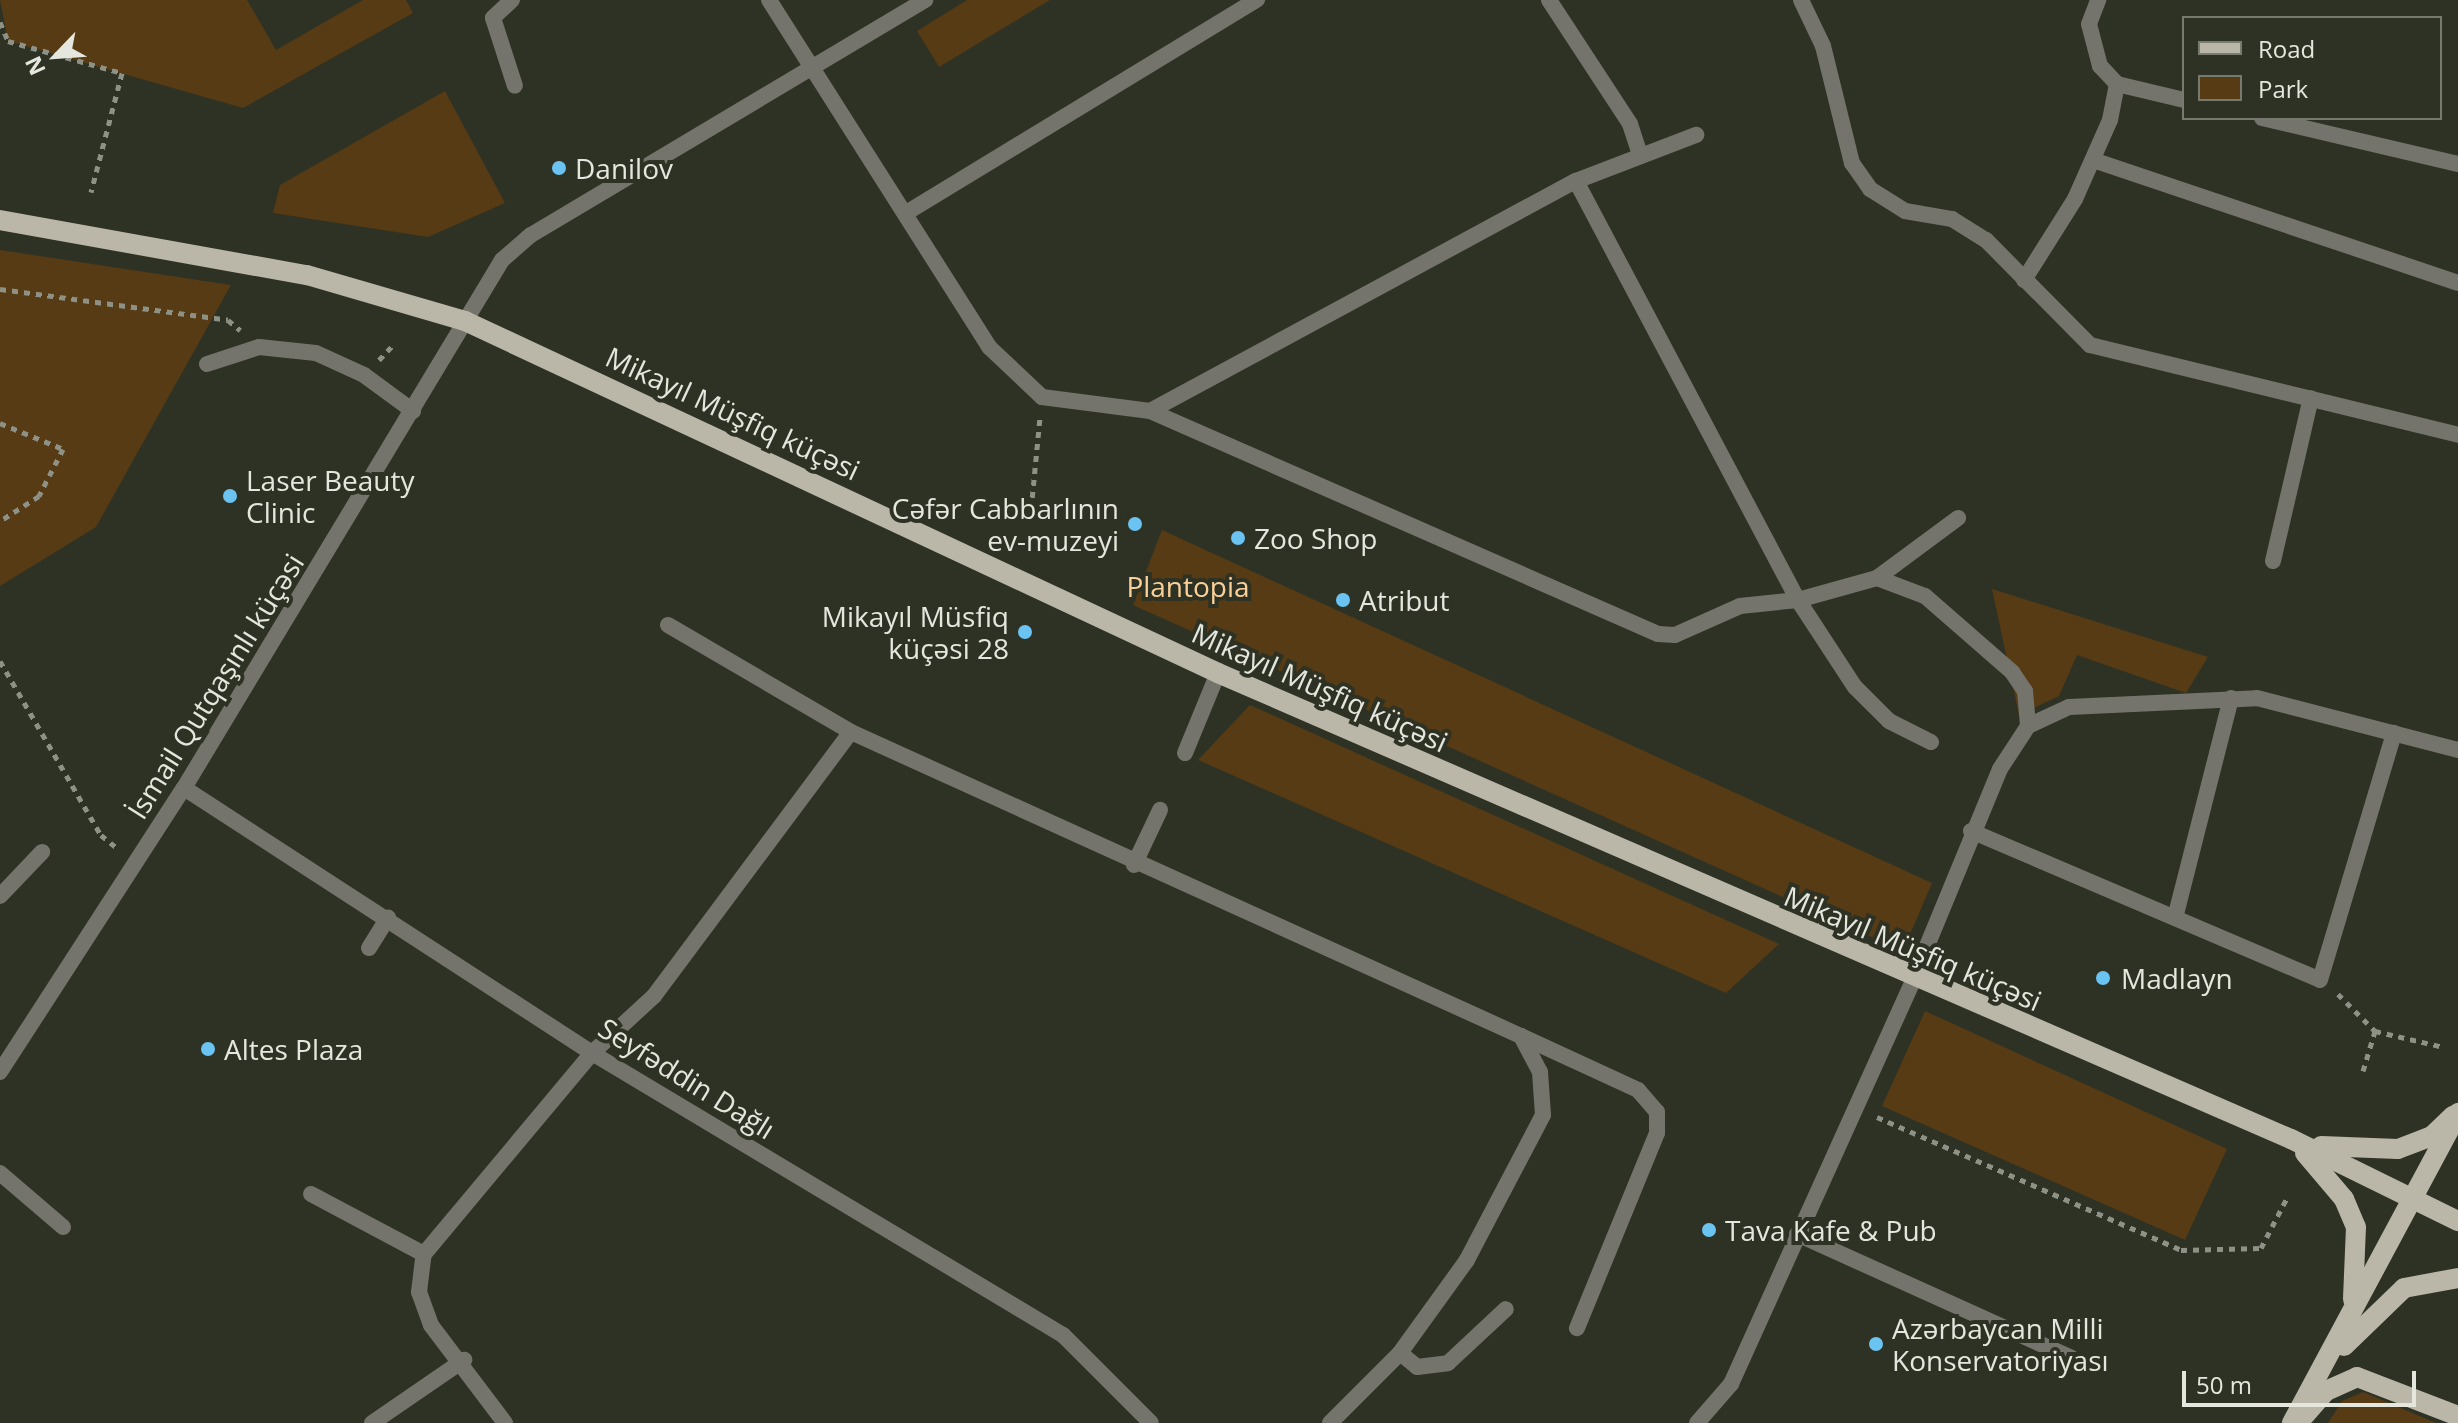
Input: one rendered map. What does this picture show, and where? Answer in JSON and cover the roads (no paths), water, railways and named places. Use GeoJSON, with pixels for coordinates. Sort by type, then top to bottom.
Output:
{"type":"FeatureCollection","features":[{"type":"Feature","properties":{"kind":"main road","name":"Mikayıl Müşfiq küçəsi"},"geometry":{"type":"LineString","coordinates":[[0,220],[307,275],[465,321],[1218,673],[1913,980],[2291,1139]]}},
{"type":"Feature","properties":{"kind":"main road"},"geometry":{"type":"LineString","coordinates":[[2291,1139],[2351,1151],[2398,1149],[2432,1136],[2458,1111]]}},
{"type":"Feature","properties":{"kind":"main road"},"geometry":{"type":"LineString","coordinates":[[2292,1423],[2415,1200],[2458,1111]]}},
{"type":"Feature","properties":{"kind":"main road"},"geometry":{"type":"LineString","coordinates":[[2291,1139],[2458,1221]]}},
{"type":"Feature","properties":{"kind":"main road"},"geometry":{"type":"LineString","coordinates":[[2291,1139],[2325,1171],[2356,1227],[2359,1269],[2349,1317]]}},
{"type":"Feature","properties":{"kind":"main road"},"geometry":{"type":"LineString","coordinates":[[2311,1387],[2384,1302],[2423,1280],[2458,1278]]}},
{"type":"Feature","properties":{"kind":"main road"},"geometry":{"type":"LineString","coordinates":[[2299,1423],[2326,1391],[2357,1377],[2458,1416]]}},
{"type":"Feature","properties":{"kind":"street"},"geometry":{"type":"LineString","coordinates":[[512,0],[493,18],[515,86]]}},
{"type":"Feature","properties":{"kind":"street"},"geometry":{"type":"LineString","coordinates":[[769,0],[816,66],[989,347],[1042,397],[1150,411],[1658,634],[1675,635],[1764,600],[1798,600],[1877,578],[1958,518]]}},
{"type":"Feature","properties":{"kind":"street","name":"İsmail Qutqaşınlı küçəsi"},"geometry":{"type":"LineString","coordinates":[[0,1072],[184,788],[502,260],[531,235],[925,0]]}},
{"type":"Feature","properties":{"kind":"street"},"geometry":{"type":"LineString","coordinates":[[906,213],[1257,0]]}},
{"type":"Feature","properties":{"kind":"street"},"geometry":{"type":"LineString","coordinates":[[1549,0],[1630,124],[1639,152]]}},
{"type":"Feature","properties":{"kind":"street"},"geometry":{"type":"LineString","coordinates":[[1801,0],[1823,46],[1852,163],[1870,189],[1905,211],[1952,219],[1986,240],[2090,345],[2458,435]]}},
{"type":"Feature","properties":{"kind":"street"},"geometry":{"type":"LineString","coordinates":[[2098,0],[2089,24],[2093,49],[2117,84],[2182,100]]}},
{"type":"Feature","properties":{"kind":"street"},"geometry":{"type":"LineString","coordinates":[[2024,280],[2093,160],[2117,84]]}},
{"type":"Feature","properties":{"kind":"street"},"geometry":{"type":"LineString","coordinates":[[2271,120],[2458,164]]}},
{"type":"Feature","properties":{"kind":"street"},"geometry":{"type":"LineString","coordinates":[[1150,411],[1576,181],[1639,152],[1696,135]]}},
{"type":"Feature","properties":{"kind":"street"},"geometry":{"type":"LineString","coordinates":[[2093,160],[2458,283]]}},
{"type":"Feature","properties":{"kind":"street"},"geometry":{"type":"LineString","coordinates":[[1576,181],[1798,600],[1855,687],[1889,721],[1931,742]]}},
{"type":"Feature","properties":{"kind":"street"},"geometry":{"type":"LineString","coordinates":[[207,364],[259,347],[340,361],[413,411]]}},
{"type":"Feature","properties":{"kind":"street"},"geometry":{"type":"LineString","coordinates":[[2273,561],[2311,398]]}},
{"type":"Feature","properties":{"kind":"street"},"geometry":{"type":"LineString","coordinates":[[1697,1423],[1731,1384],[1913,980],[1971,831],[2028,726],[2025,691],[2012,672],[1925,596],[1877,578]]}},
{"type":"Feature","properties":{"kind":"street"},"geometry":{"type":"LineString","coordinates":[[668,625],[851,732],[1134,865],[1638,1090],[1657,1112],[1657,1133],[1577,1328]]}},
{"type":"Feature","properties":{"kind":"street"},"geometry":{"type":"LineString","coordinates":[[1185,753],[1218,673]]}},
{"type":"Feature","properties":{"kind":"street"},"geometry":{"type":"LineString","coordinates":[[2175,918],[2231,698]]}},
{"type":"Feature","properties":{"kind":"street"},"geometry":{"type":"LineString","coordinates":[[2028,726],[2069,707],[2257,698],[2458,750]]}},
{"type":"Feature","properties":{"kind":"street"},"geometry":{"type":"LineString","coordinates":[[505,1423],[464,1360],[427,1314],[419,1292],[424,1254],[592,1053],[654,996],[851,732]]}},
{"type":"Feature","properties":{"kind":"street"},"geometry":{"type":"LineString","coordinates":[[1971,831],[2320,980],[2394,733]]}},
{"type":"Feature","properties":{"kind":"street","name":"Seyfəddin Dağlı"},"geometry":{"type":"LineString","coordinates":[[184,788],[388,917],[592,1053],[1063,1335],[1151,1423]]}},
{"type":"Feature","properties":{"kind":"street"},"geometry":{"type":"LineString","coordinates":[[1134,865],[1160,810]]}},
{"type":"Feature","properties":{"kind":"street"},"geometry":{"type":"LineString","coordinates":[[0,896],[42,852]]}},
{"type":"Feature","properties":{"kind":"street"},"geometry":{"type":"LineString","coordinates":[[369,948],[388,917]]}},
{"type":"Feature","properties":{"kind":"street"},"geometry":{"type":"LineString","coordinates":[[1330,1423],[1400,1353],[1467,1260],[1543,1115],[1540,1072],[1521,1036]]}},
{"type":"Feature","properties":{"kind":"street"},"geometry":{"type":"LineString","coordinates":[[0,1173],[63,1227]]}},
{"type":"Feature","properties":{"kind":"street"},"geometry":{"type":"LineString","coordinates":[[311,1194],[424,1254]]}},
{"type":"Feature","properties":{"kind":"street"},"geometry":{"type":"LineString","coordinates":[[1797,1234],[2071,1358]]}},
{"type":"Feature","properties":{"kind":"street"},"geometry":{"type":"LineString","coordinates":[[1400,1353],[1417,1367],[1448,1363],[1506,1309]]}},
{"type":"Feature","properties":{"kind":"street"},"geometry":{"type":"LineString","coordinates":[[372,1423],[464,1360]]}},
{"type":"Feature","properties":{"kind":"place","name":"Danilov"},"geometry":{"type":"Point","coordinates":[559,168]}},
{"type":"Feature","properties":{"kind":"place","name":"Laser Beauty Clinic"},"geometry":{"type":"Point","coordinates":[230,496]}},
{"type":"Feature","properties":{"kind":"place","name":"Cəfər Cabbarlının ev-muzeyi"},"geometry":{"type":"Point","coordinates":[1135,524]}},
{"type":"Feature","properties":{"kind":"place","name":"Zoo Shop"},"geometry":{"type":"Point","coordinates":[1238,538]}},
{"type":"Feature","properties":{"kind":"place","name":"Atribut"},"geometry":{"type":"Point","coordinates":[1343,600]}},
{"type":"Feature","properties":{"kind":"place","name":"Mikayıl Müsfiq küçəsi 28"},"geometry":{"type":"Point","coordinates":[1025,632]}},
{"type":"Feature","properties":{"kind":"place","name":"Madlayn"},"geometry":{"type":"Point","coordinates":[2103,978]}},
{"type":"Feature","properties":{"kind":"place","name":"Altes Plaza"},"geometry":{"type":"Point","coordinates":[208,1049]}},
{"type":"Feature","properties":{"kind":"place","name":"Tava Kafe & Pub"},"geometry":{"type":"Point","coordinates":[1709,1230]}},
{"type":"Feature","properties":{"kind":"place","name":"Azərbaycan Milli Konservatoriyası"},"geometry":{"type":"Point","coordinates":[1876,1344]}},
{"type":"Feature","properties":{"kind":"park label","name":"Plantopia"},"geometry":{"type":"Point","coordinates":[1188,586]}}]}
